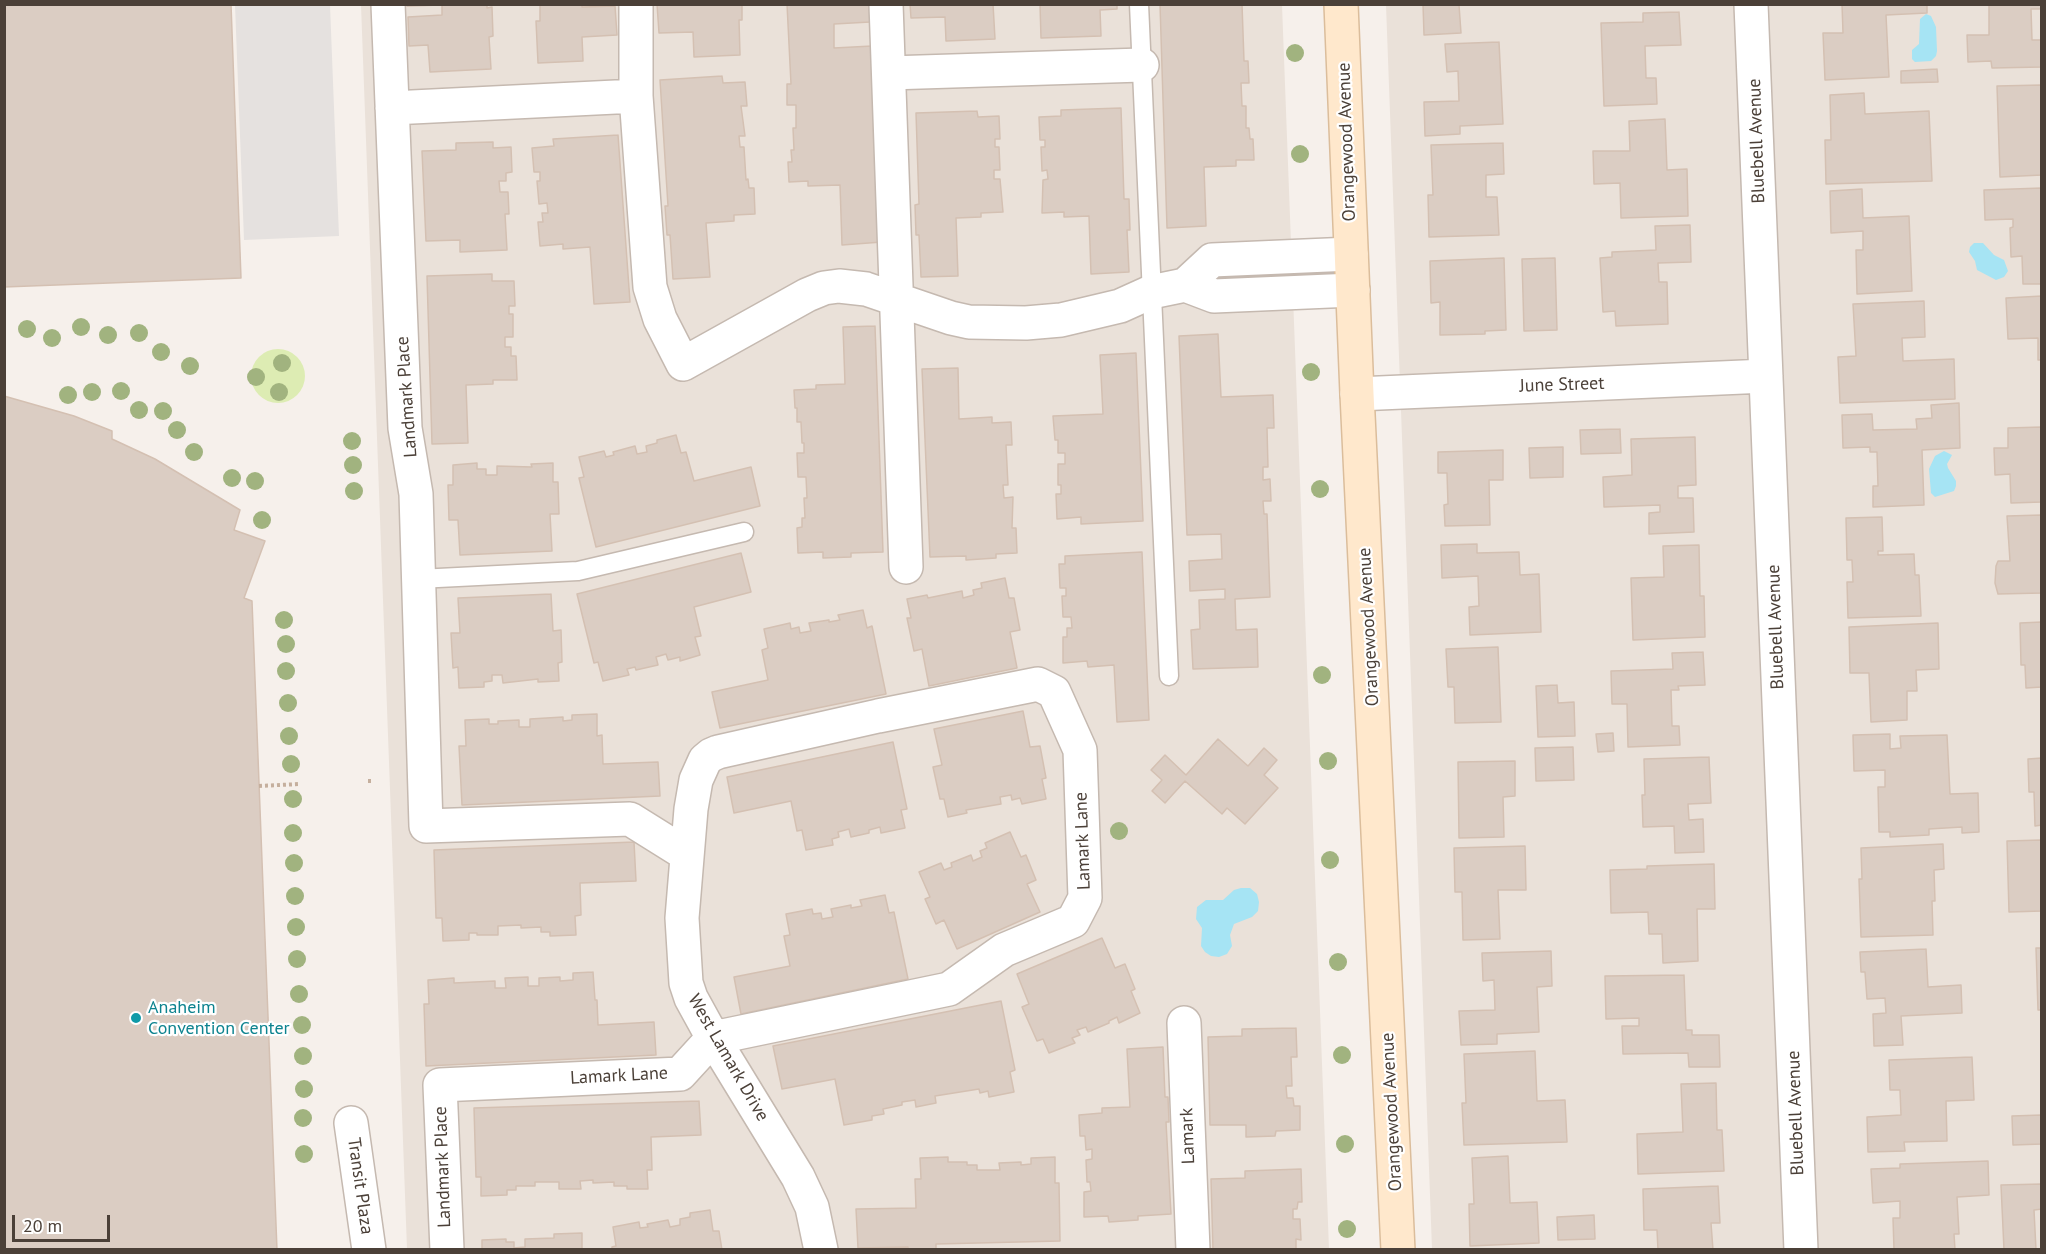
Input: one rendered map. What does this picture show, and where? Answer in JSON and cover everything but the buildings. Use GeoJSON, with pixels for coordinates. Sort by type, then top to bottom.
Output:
{"type":"FeatureCollection","features":[{"type":"Feature","properties":{"kind":"main road","name":"Orangewood Avenue"},"geometry":{"type":"LineString","coordinates":[[1341,4],[1357,394],[1398,1250]]}},
{"type":"Feature","properties":{"kind":"street","name":"Landmark Place"},"geometry":{"type":"LineString","coordinates":[[388,4],[398,205],[405,428],[416,494],[426,826],[630,819],[686,854]]}},
{"type":"Feature","properties":{"kind":"street"},"geometry":{"type":"LineString","coordinates":[[636,4],[636,96],[650,287],[660,319],[683,364],[807,294],[824,288],[853,286],[951,318],[1026,323],[1087,315],[1120,306],[1150,292],[1185,285],[1212,260],[1351,254]]}},
{"type":"Feature","properties":{"kind":"street"},"geometry":{"type":"LineString","coordinates":[[886,4],[906,567]]}},
{"type":"Feature","properties":{"kind":"street","name":"Bluebell Avenue"},"geometry":{"type":"LineString","coordinates":[[1751,4],[1801,1250]]}},
{"type":"Feature","properties":{"kind":"street"},"geometry":{"type":"LineString","coordinates":[[889,73],[1142,65]]}},
{"type":"Feature","properties":{"kind":"street"},"geometry":{"type":"LineString","coordinates":[[392,108],[636,96]]}},
{"type":"Feature","properties":{"kind":"street"},"geometry":{"type":"LineString","coordinates":[[1185,285],[1214,296],[1353,290]]}},
{"type":"Feature","properties":{"kind":"street","name":"June Street"},"geometry":{"type":"LineString","coordinates":[[1357,394],[1766,376]]}},
{"type":"Feature","properties":{"kind":"street","name":"Lamark Lane"},"geometry":{"type":"LineString","coordinates":[[440,1085],[681,1074],[713,1038],[949,989],[1004,950],[1073,921],[1085,898],[1080,750],[1054,692],[1038,684],[878,716],[718,752],[705,760],[696,780],[686,854]]}},
{"type":"Feature","properties":{"kind":"street","name":"West Lamark Drive"},"geometry":{"type":"LineString","coordinates":[[686,854],[682,918],[686,983],[691,998],[798,1178],[812,1207],[821,1250]]}},
{"type":"Feature","properties":{"kind":"street","name":"Lamark"},"geometry":{"type":"LineString","coordinates":[[1184,1023],[1193,1250]]}},
{"type":"Feature","properties":{"kind":"street","name":"Landmark Place"},"geometry":{"type":"LineString","coordinates":[[440,1085],[447,1250]]}},
{"type":"Feature","properties":{"kind":"street","name":"Transit Plaza"},"geometry":{"type":"LineString","coordinates":[[351,1123],[369,1250]]}},
{"type":"Feature","properties":{"kind":"lane"},"geometry":{"type":"LineString","coordinates":[[1139,4],[1150,292],[1169,676]]}},
{"type":"Feature","properties":{"kind":"lane"},"geometry":{"type":"LineString","coordinates":[[418,579],[578,571],[744,532]]}},
{"type":"Feature","properties":{"kind":"path"},"geometry":{"type":"LineString","coordinates":[[368,781],[374,781]]}},
{"type":"Feature","properties":{"kind":"path"},"geometry":{"type":"LineString","coordinates":[[259,786],[300,784]]}},
{"type":"Feature","properties":{"kind":"shaded area"},"geometry":{"type":"Polygon","coordinates":[[[235,5],[330,5],[339,236],[244,240],[235,5]]]}},
{"type":"Feature","properties":{"kind":"shaded area"},"geometry":{"type":"Polygon","coordinates":[[[361,5],[1282,5],[1329,1249],[407,1249],[361,5]]]}},
{"type":"Feature","properties":{"kind":"shaded area"},"geometry":{"type":"Polygon","coordinates":[[[1386,5],[2041,5],[2041,1249],[1432,1249],[1386,5]]]}},
{"type":"Feature","properties":{"kind":"green space"},"geometry":{"type":"Polygon","coordinates":[[[273,349],[283,349],[293,353],[301,361],[305,376],[301,391],[293,399],[283,403],[273,403],[263,399],[255,391],[251,381],[251,371],[255,361],[263,353],[273,349]]]}},
{"type":"Feature","properties":{"kind":"water"},"geometry":{"type":"Polygon","coordinates":[[[1926,14],[1931,16],[1936,27],[1936,56],[1931,61],[1915,62],[1912,59],[1912,50],[1919,44],[1920,19],[1926,14]]]}},
{"type":"Feature","properties":{"kind":"water"},"geometry":{"type":"Polygon","coordinates":[[[1974,243],[1983,243],[1994,255],[2004,260],[2008,271],[2004,277],[1996,280],[1977,270],[1975,261],[1969,252],[1974,243]]]}},
{"type":"Feature","properties":{"kind":"water"},"geometry":{"type":"Polygon","coordinates":[[[1944,451],[1952,455],[1947,464],[1956,481],[1956,486],[1954,491],[1935,497],[1931,493],[1929,469],[1935,456],[1944,451]]]}},
{"type":"Feature","properties":{"kind":"water"},"geometry":{"type":"Polygon","coordinates":[[[1250,888],[1257,894],[1258,911],[1252,917],[1234,924],[1230,935],[1232,946],[1227,954],[1219,957],[1211,956],[1201,946],[1202,928],[1196,919],[1197,907],[1206,900],[1223,900],[1234,890],[1250,888]]]}},
{"type":"Feature","properties":{"kind":"place","name":"Anaheim Convention Center"},"geometry":{"type":"Point","coordinates":[136,1018]}}]}
